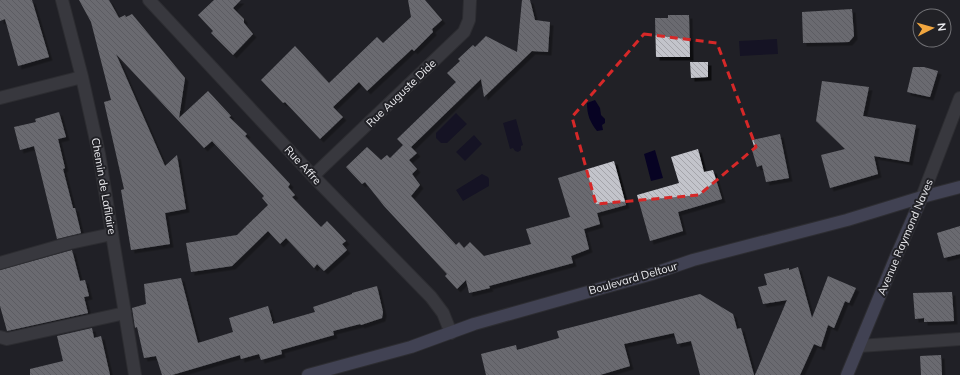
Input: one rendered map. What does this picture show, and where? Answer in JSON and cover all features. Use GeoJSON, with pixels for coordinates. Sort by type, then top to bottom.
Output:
{"type":"FeatureCollection","features":[{"type":"Feature","properties":{"kind":"street","name":"Chemin de Lafilaire"},"geometry":{"type":"LineString","coordinates":[[62,0],[82,77],[99,154],[135,375]]}},
{"type":"Feature","properties":{"kind":"street","name":"Rue Affre"},"geometry":{"type":"LineString","coordinates":[[148,0],[313,176],[431,297],[443,313],[451,333]]}},
{"type":"Feature","properties":{"kind":"street","name":"Rue Auguste Dide"},"geometry":{"type":"LineString","coordinates":[[313,176],[464,32],[469,20],[470,0]]}},
{"type":"Feature","properties":{"kind":"street"},"geometry":{"type":"LineString","coordinates":[[0,98],[82,77]]}},
{"type":"Feature","properties":{"kind":"street","name":"Avenue Raymond Naves"},"geometry":{"type":"LineString","coordinates":[[847,375],[922,197],[960,98]]}},
{"type":"Feature","properties":{"kind":"street","name":"Boulevard Deltour"},"geometry":{"type":"LineString","coordinates":[[308,375],[411,347],[474,324],[652,274],[693,260],[848,220],[960,187]]}},
{"type":"Feature","properties":{"kind":"street"},"geometry":{"type":"LineString","coordinates":[[0,263],[70,243],[112,234]]}},
{"type":"Feature","properties":{"kind":"street"},"geometry":{"type":"LineString","coordinates":[[0,337],[7,339],[125,312]]}},
{"type":"Feature","properties":{"kind":"street"},"geometry":{"type":"LineString","coordinates":[[859,346],[960,339]]}},
{"type":"Feature","properties":{"kind":"highlighted area"},"geometry":{"type":"Polygon","coordinates":[[[644,34],[717,43],[756,147],[699,195],[596,204],[572,117],[644,34]]]}},
{"type":"Feature","properties":{"kind":"water"},"geometry":{"type":"Polygon","coordinates":[[[777,39],[778,54],[740,56],[739,41],[777,39]]]}},
{"type":"Feature","properties":{"kind":"water"},"geometry":{"type":"Polygon","coordinates":[[[595,100],[600,108],[601,115],[605,119],[605,123],[602,125],[603,130],[597,131],[589,118],[587,107],[587,103],[595,100]]]}},
{"type":"Feature","properties":{"kind":"water"},"geometry":{"type":"Polygon","coordinates":[[[456,113],[467,124],[447,143],[441,143],[436,138],[436,133],[456,113]]]}},
{"type":"Feature","properties":{"kind":"water"},"geometry":{"type":"Polygon","coordinates":[[[516,119],[523,145],[521,146],[521,150],[518,152],[513,148],[510,149],[503,123],[516,119]]]}},
{"type":"Feature","properties":{"kind":"water"},"geometry":{"type":"Polygon","coordinates":[[[474,135],[482,144],[465,161],[456,152],[474,135]]]}},
{"type":"Feature","properties":{"kind":"water"},"geometry":{"type":"Polygon","coordinates":[[[655,150],[663,178],[651,181],[644,154],[655,150]]]}},
{"type":"Feature","properties":{"kind":"water"},"geometry":{"type":"Polygon","coordinates":[[[482,174],[488,177],[489,186],[463,201],[456,190],[482,174]]]}},
{"type":"Feature","properties":{"kind":"building"},"geometry":{"type":"Polygon","coordinates":[[[0,0],[32,0],[49,57],[18,66],[5,19],[0,21],[0,0]]]}},
{"type":"Feature","properties":{"kind":"building"},"geometry":{"type":"Polygon","coordinates":[[[79,0],[109,0],[119,18],[132,14],[185,78],[179,118],[208,91],[231,116],[229,117],[247,134],[245,136],[290,184],[288,187],[295,195],[292,197],[321,227],[327,221],[346,241],[342,244],[347,250],[324,271],[317,264],[314,268],[286,238],[280,244],[268,231],[232,266],[191,272],[186,243],[237,235],[268,205],[262,198],[264,196],[212,141],[204,148],[116,54],[165,166],[177,155],[186,209],[165,213],[170,244],[131,250],[121,190],[124,189],[104,102],[111,100],[91,22],[79,0]]]}},
{"type":"Feature","properties":{"kind":"building"},"geometry":{"type":"Polygon","coordinates":[[[214,0],[241,0],[233,8],[244,19],[244,23],[253,34],[233,55],[211,33],[213,31],[198,15],[214,0]]]}},
{"type":"Feature","properties":{"kind":"building"},"geometry":{"type":"Polygon","coordinates":[[[408,0],[425,0],[442,20],[432,29],[433,32],[414,51],[412,49],[367,91],[359,82],[333,107],[343,117],[320,139],[285,102],[283,103],[261,80],[295,46],[329,83],[377,37],[383,43],[411,17],[408,0]]]}},
{"type":"Feature","properties":{"kind":"building"},"geometry":{"type":"Polygon","coordinates":[[[522,0],[530,0],[535,20],[550,22],[548,52],[532,51],[484,97],[481,79],[411,147],[417,153],[409,160],[417,169],[412,174],[420,185],[411,196],[456,245],[459,242],[464,248],[470,242],[484,256],[531,244],[526,229],[570,217],[558,178],[614,161],[626,205],[597,213],[600,224],[584,229],[589,249],[571,256],[573,263],[469,293],[466,280],[457,289],[445,276],[447,274],[384,206],[365,182],[362,184],[346,167],[367,147],[381,160],[387,155],[390,158],[403,145],[397,139],[456,82],[447,73],[460,61],[458,59],[473,45],[475,47],[486,36],[517,52],[522,0]]]}},
{"type":"Feature","properties":{"kind":"building"},"geometry":{"type":"Polygon","coordinates":[[[852,9],[854,36],[849,42],[803,43],[802,12],[852,9]]]}},
{"type":"Feature","properties":{"kind":"building"},"geometry":{"type":"Polygon","coordinates":[[[668,15],[689,15],[690,57],[656,57],[655,18],[668,18],[668,15]]]}},
{"type":"Feature","properties":{"kind":"building"},"geometry":{"type":"Polygon","coordinates":[[[690,62],[708,62],[708,77],[691,78],[690,62]]]}},
{"type":"Feature","properties":{"kind":"building"},"geometry":{"type":"Polygon","coordinates":[[[913,67],[924,67],[938,71],[930,97],[907,92],[913,67]]]}},
{"type":"Feature","properties":{"kind":"building"},"geometry":{"type":"Polygon","coordinates":[[[822,81],[869,87],[863,116],[916,125],[909,162],[874,156],[878,174],[830,188],[821,155],[845,149],[816,121],[822,81]]]}},
{"type":"Feature","properties":{"kind":"building"},"geometry":{"type":"Polygon","coordinates":[[[59,112],[66,137],[58,139],[65,168],[63,169],[81,233],[57,239],[34,146],[20,150],[14,127],[36,122],[35,119],[59,112]]]}},
{"type":"Feature","properties":{"kind":"building"},"geometry":{"type":"Polygon","coordinates":[[[780,134],[789,178],[766,182],[762,165],[757,167],[752,150],[755,149],[752,140],[780,134]]]}},
{"type":"Feature","properties":{"kind":"building"},"geometry":{"type":"Polygon","coordinates":[[[698,149],[704,172],[713,170],[722,199],[678,212],[683,231],[650,241],[637,195],[679,183],[671,157],[698,149]]]}},
{"type":"Feature","properties":{"kind":"building"},"geometry":{"type":"Polygon","coordinates":[[[960,226],[960,254],[944,258],[937,233],[960,226]]]}},
{"type":"Feature","properties":{"kind":"building"},"geometry":{"type":"Polygon","coordinates":[[[72,250],[80,281],[85,280],[89,296],[84,297],[88,313],[7,331],[0,306],[0,270],[72,250]]]}},
{"type":"Feature","properties":{"kind":"building"},"geometry":{"type":"Polygon","coordinates":[[[798,267],[812,318],[828,276],[856,288],[849,303],[845,301],[834,328],[828,325],[821,347],[814,344],[800,375],[755,375],[787,300],[763,304],[758,287],[767,285],[764,274],[798,267]]]}},
{"type":"Feature","properties":{"kind":"building"},"geometry":{"type":"Polygon","coordinates":[[[181,278],[198,343],[233,332],[229,318],[268,306],[272,320],[271,322],[273,321],[273,324],[315,312],[313,307],[377,286],[383,312],[382,318],[361,325],[333,331],[334,335],[281,350],[282,354],[261,360],[259,354],[241,359],[240,355],[172,375],[162,375],[156,356],[144,358],[137,327],[135,328],[132,308],[146,304],[144,284],[181,278]]]}},
{"type":"Feature","properties":{"kind":"building"},"geometry":{"type":"Polygon","coordinates":[[[952,292],[954,321],[924,322],[924,318],[915,319],[913,293],[952,292]]]}},
{"type":"Feature","properties":{"kind":"building"},"geometry":{"type":"Polygon","coordinates":[[[700,294],[733,314],[737,329],[741,328],[754,375],[700,375],[691,341],[677,344],[674,333],[624,344],[630,366],[600,375],[486,375],[481,354],[516,345],[517,350],[559,338],[557,331],[700,294]]]}},
{"type":"Feature","properties":{"kind":"building"},"geometry":{"type":"Polygon","coordinates":[[[92,328],[94,338],[101,336],[110,375],[30,375],[30,369],[63,361],[57,336],[92,328]]]}},
{"type":"Feature","properties":{"kind":"building"},"geometry":{"type":"Polygon","coordinates":[[[941,355],[942,375],[921,375],[920,356],[941,355]]]}}]}
